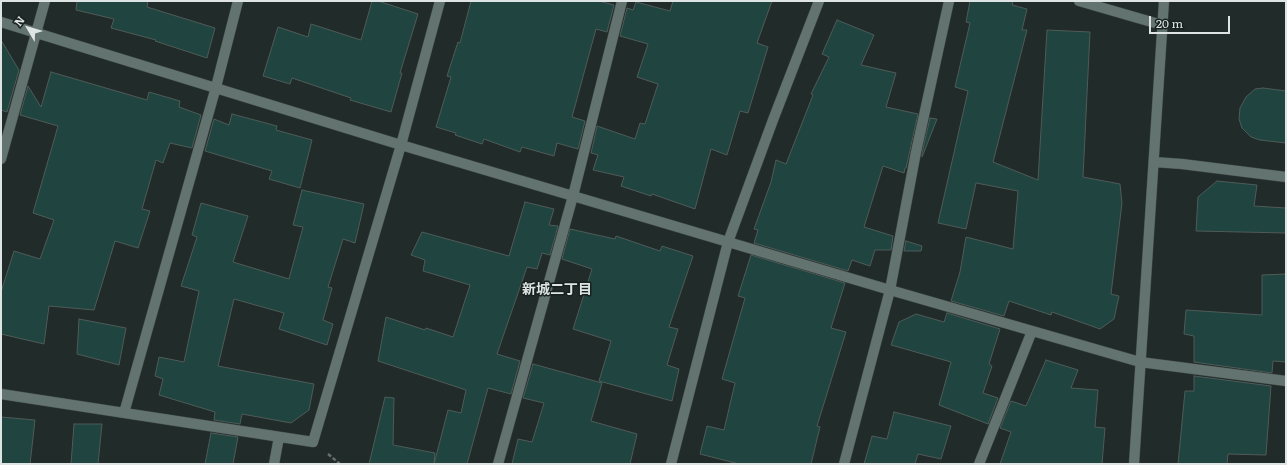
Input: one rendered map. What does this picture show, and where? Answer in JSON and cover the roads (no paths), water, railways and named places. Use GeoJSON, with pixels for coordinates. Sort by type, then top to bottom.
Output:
{"type":"FeatureCollection","features":[{"type":"Feature","properties":{"kind":"street"},"geometry":{"type":"LineString","coordinates":[[1,159],[45,1]]}},
{"type":"Feature","properties":{"kind":"street"},"geometry":{"type":"LineString","coordinates":[[124,412],[216,87],[238,1]]}},
{"type":"Feature","properties":{"kind":"street"},"geometry":{"type":"LineString","coordinates":[[1,394],[313,442],[401,144],[440,1]]}},
{"type":"Feature","properties":{"kind":"street"},"geometry":{"type":"LineString","coordinates":[[498,464],[573,196],[622,1]]}},
{"type":"Feature","properties":{"kind":"street"},"geometry":{"type":"LineString","coordinates":[[671,464],[728,242],[772,120],[819,1]]}},
{"type":"Feature","properties":{"kind":"street"},"geometry":{"type":"LineString","coordinates":[[844,464],[890,290],[916,152],[949,1]]}},
{"type":"Feature","properties":{"kind":"street"},"geometry":{"type":"LineString","coordinates":[[1079,1],[1162,25]]}},
{"type":"Feature","properties":{"kind":"street"},"geometry":{"type":"LineString","coordinates":[[1134,464],[1164,1]]}},
{"type":"Feature","properties":{"kind":"street"},"geometry":{"type":"LineString","coordinates":[[1,22],[573,196],[1140,362],[1286,381]]}},
{"type":"Feature","properties":{"kind":"street"},"geometry":{"type":"LineString","coordinates":[[1154,162],[1286,177]]}},
{"type":"Feature","properties":{"kind":"street"},"geometry":{"type":"LineString","coordinates":[[979,464],[1032,331]]}},
{"type":"Feature","properties":{"kind":"street"},"geometry":{"type":"LineString","coordinates":[[274,464],[279,437]]}},
{"type":"Feature","properties":{"kind":"district","name":"新城二丁目"},"geometry":{"type":"Point","coordinates":[557,290]}}]}
